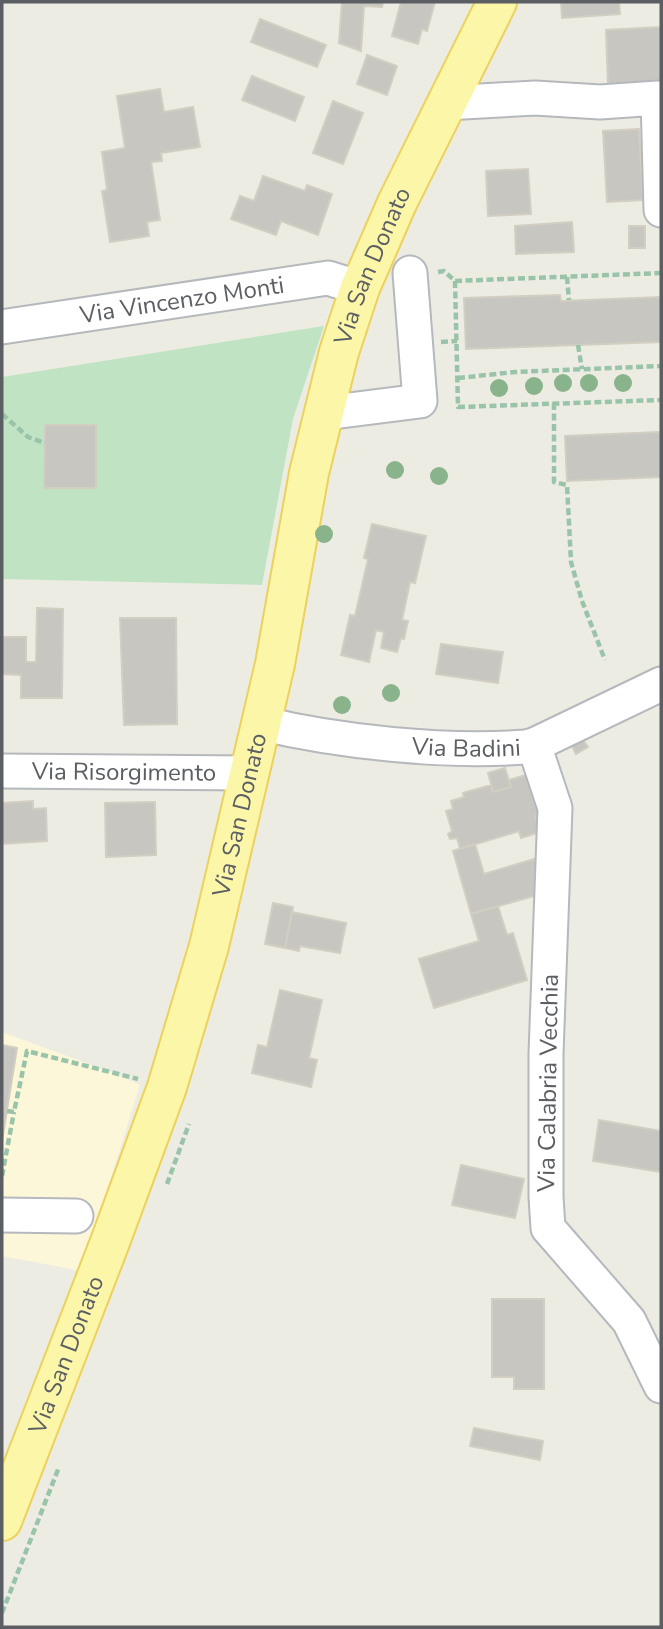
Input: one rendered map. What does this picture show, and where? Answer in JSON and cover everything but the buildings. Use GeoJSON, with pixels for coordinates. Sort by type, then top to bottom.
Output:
{"type":"FeatureCollection","features":[{"type":"Feature","properties":{"kind":"main road","name":"Via San Donato"},"geometry":{"type":"LineString","coordinates":[[2,1521],[107,1251],[167,1087],[209,946],[275,664],[309,473],[339,352],[360,288],[397,203],[497,2]]}},
{"type":"Feature","properties":{"kind":"street"},"geometry":{"type":"LineString","coordinates":[[445,103],[535,98],[600,102],[658,98],[661,210]]}},
{"type":"Feature","properties":{"kind":"street"},"geometry":{"type":"LineString","coordinates":[[325,413],[420,401],[410,273]]}},
{"type":"Feature","properties":{"kind":"street","name":"Via Vincenzo Monti"},"geometry":{"type":"LineString","coordinates":[[2,327],[328,278],[360,288]]}},
{"type":"Feature","properties":{"kind":"street","name":"Via Badini"},"geometry":{"type":"LineString","coordinates":[[260,723],[303,732],[443,747],[516,747],[534,745],[661,684]]}},
{"type":"Feature","properties":{"kind":"street","name":"Via Calabria Vecchia"},"geometry":{"type":"LineString","coordinates":[[534,745],[555,808],[546,1055],[548,1228],[629,1321],[661,1386]]}},
{"type":"Feature","properties":{"kind":"street","name":"Via Risorgimento"},"geometry":{"type":"LineString","coordinates":[[2,771],[248,773]]}},
{"type":"Feature","properties":{"kind":"street"},"geometry":{"type":"LineString","coordinates":[[2,1215],[76,1216]]}},
{"type":"Feature","properties":{"kind":"path"},"geometry":{"type":"LineString","coordinates":[[410,273],[444,271],[455,281],[661,273]]}},
{"type":"Feature","properties":{"kind":"path"},"geometry":{"type":"LineString","coordinates":[[567,277],[569,300]]}},
{"type":"Feature","properties":{"kind":"path"},"geometry":{"type":"LineString","coordinates":[[455,281],[458,407],[661,400]]}},
{"type":"Feature","properties":{"kind":"path"},"geometry":{"type":"LineString","coordinates":[[578,345],[582,369]]}},
{"type":"Feature","properties":{"kind":"path"},"geometry":{"type":"LineString","coordinates":[[458,378],[661,366]]}},
{"type":"Feature","properties":{"kind":"path"},"geometry":{"type":"LineString","coordinates":[[554,402],[554,482],[567,485],[571,562],[590,624],[605,660]]}},
{"type":"Feature","properties":{"kind":"path"},"geometry":{"type":"LineString","coordinates":[[2,414],[28,437],[45,443]]}},
{"type":"Feature","properties":{"kind":"path"},"geometry":{"type":"LineString","coordinates":[[2,1176],[27,1051],[167,1087]]}},
{"type":"Feature","properties":{"kind":"path"},"geometry":{"type":"LineString","coordinates":[[6,1111],[14,1112]]}},
{"type":"Feature","properties":{"kind":"shaded area"},"geometry":{"type":"Polygon","coordinates":[[[2,1032],[140,1085],[82,1271],[2,1256],[2,1032]]]}},
{"type":"Feature","properties":{"kind":"green space"},"geometry":{"type":"Polygon","coordinates":[[[324,326],[293,419],[262,585],[2,579],[2,377],[324,326]]]}}]}
